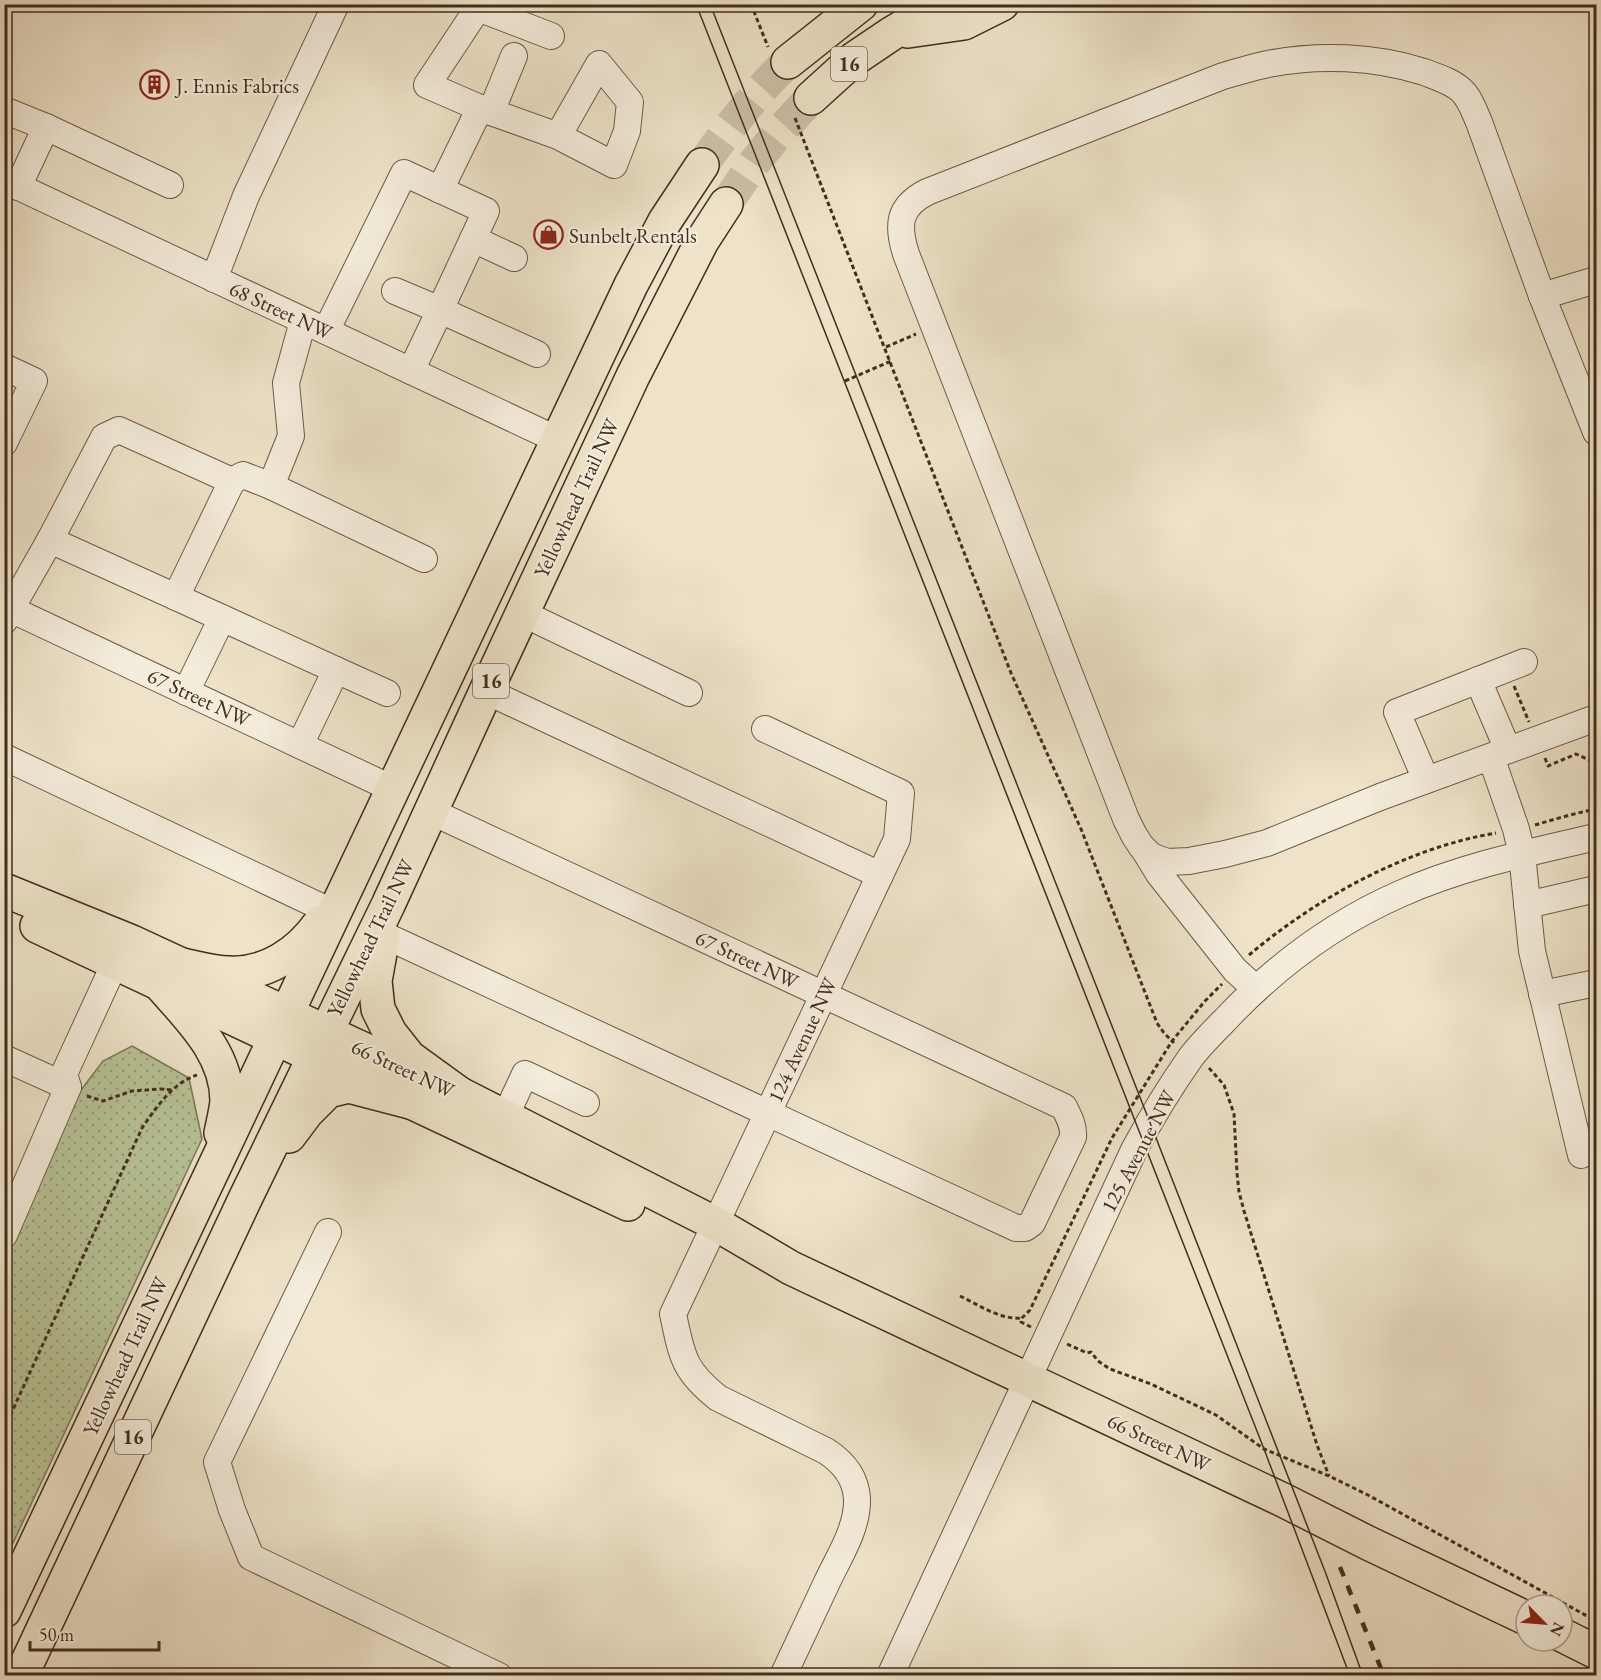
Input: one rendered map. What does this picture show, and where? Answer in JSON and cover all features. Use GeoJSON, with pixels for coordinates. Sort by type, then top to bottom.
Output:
{"type":"FeatureCollection","features":[{"type":"Feature","properties":{"kind":"main road","name":"16"},"geometry":{"type":"LineString","coordinates":[[803,108],[854,59],[941,4]]}},
{"type":"Feature","properties":{"kind":"main road"},"geometry":{"type":"LineString","coordinates":[[891,34],[964,23],[1002,4]]}},
{"type":"Feature","properties":{"kind":"main road","name":"16"},"geometry":{"type":"LineString","coordinates":[[780,58],[858,6]]}},
{"type":"Feature","properties":{"kind":"main road","name":"Yellowhead Trail NW"},"geometry":{"type":"LineString","coordinates":[[4,1611],[282,1026],[332,911],[393,789],[631,285],[665,221],[702,165]]}},
{"type":"Feature","properties":{"kind":"main road","name":"Yellowhead Trail NW"},"geometry":{"type":"LineString","coordinates":[[21,1676],[319,1044],[382,924],[430,811],[668,306],[702,241],[726,204]]}},
{"type":"Feature","properties":{"kind":"main road","name":"66 Street NW"},"geometry":{"type":"LineString","coordinates":[[4,890],[132,942],[168,974]]}},
{"type":"Feature","properties":{"kind":"main road","name":"66 Street NW"},"geometry":{"type":"LineString","coordinates":[[4,909],[115,963],[168,974],[282,1026],[319,1044],[418,1104],[791,1268],[1272,1495],[1368,1544],[1514,1612]]}},
{"type":"Feature","properties":{"kind":"main road"},"geometry":{"type":"LineString","coordinates":[[168,974],[226,974],[258,970],[287,956],[304,943],[332,911]]}},
{"type":"Feature","properties":{"kind":"main road"},"geometry":{"type":"LineString","coordinates":[[382,924],[375,981],[378,1009],[390,1033],[409,1057],[460,1094]]}},
{"type":"Feature","properties":{"kind":"main road"},"geometry":{"type":"LineString","coordinates":[[168,974],[207,1039],[220,1066],[225,1085],[227,1102],[216,1163]]}},
{"type":"Feature","properties":{"kind":"main road","name":"66 Street NW"},"geometry":{"type":"LineString","coordinates":[[319,1044],[460,1094],[711,1233]]}},
{"type":"Feature","properties":{"kind":"main road"},"geometry":{"type":"LineString","coordinates":[[245,1199],[307,1112],[328,1091],[350,1086],[418,1104]]}},
{"type":"Feature","properties":{"kind":"main road"},"geometry":{"type":"LineString","coordinates":[[1574,1641],[1596,1652]]}},
{"type":"Feature","properties":{"kind":"street"},"geometry":{"type":"LineString","coordinates":[[214,279],[246,196],[336,4]]}},
{"type":"Feature","properties":{"kind":"street"},"geometry":{"type":"LineString","coordinates":[[551,36],[478,8],[427,85],[486,110],[558,136]]}},
{"type":"Feature","properties":{"kind":"street"},"geometry":{"type":"LineString","coordinates":[[440,190],[514,56]]}},
{"type":"Feature","properties":{"kind":"street"},"geometry":{"type":"LineString","coordinates":[[1256,989],[1235,970],[1159,874],[1126,819],[903,243],[901,220],[906,208],[914,198],[927,192],[1223,76],[1267,64],[1328,58],[1371,61],[1411,68],[1440,78],[1460,89],[1467,96],[1479,122],[1542,296],[1596,432]]}},
{"type":"Feature","properties":{"kind":"street"},"geometry":{"type":"LineString","coordinates":[[4,110],[46,127],[170,185]]}},
{"type":"Feature","properties":{"kind":"street"},"geometry":{"type":"LineString","coordinates":[[11,184],[46,127]]}},
{"type":"Feature","properties":{"kind":"street"},"geometry":{"type":"LineString","coordinates":[[271,486],[291,436],[286,383],[315,326],[404,173],[486,211],[411,371]]}},
{"type":"Feature","properties":{"kind":"street","name":"68 Street NW"},"geometry":{"type":"LineString","coordinates":[[11,184],[558,441]]}},
{"type":"Feature","properties":{"kind":"street"},"geometry":{"type":"LineString","coordinates":[[473,239],[514,258]]}},
{"type":"Feature","properties":{"kind":"street"},"geometry":{"type":"LineString","coordinates":[[1542,296],[1596,280]]}},
{"type":"Feature","properties":{"kind":"street"},"geometry":{"type":"LineString","coordinates":[[395,291],[537,354]]}},
{"type":"Feature","properties":{"kind":"street"},"geometry":{"type":"LineString","coordinates":[[4,367],[34,381],[4,443]]}},
{"type":"Feature","properties":{"kind":"street"},"geometry":{"type":"LineString","coordinates":[[7,612],[50,540],[104,438],[119,430],[232,481]]}},
{"type":"Feature","properties":{"kind":"street"},"geometry":{"type":"LineString","coordinates":[[176,597],[232,481],[243,475],[271,486],[424,559]]}},
{"type":"Feature","properties":{"kind":"street"},"geometry":{"type":"LineString","coordinates":[[50,540],[387,693]]}},
{"type":"Feature","properties":{"kind":"street","name":"67 Street NW"},"geometry":{"type":"LineString","coordinates":[[7,612],[186,692],[393,789]]}},
{"type":"Feature","properties":{"kind":"street"},"geometry":{"type":"LineString","coordinates":[[522,613],[690,693]]}},
{"type":"Feature","properties":{"kind":"street"},"geometry":{"type":"LineString","coordinates":[[186,692],[222,618]]}},
{"type":"Feature","properties":{"kind":"street"},"geometry":{"type":"LineString","coordinates":[[1426,780],[1397,712],[1524,662]]}},
{"type":"Feature","properties":{"kind":"street"},"geometry":{"type":"LineString","coordinates":[[300,745],[336,670]]}},
{"type":"Feature","properties":{"kind":"street"},"geometry":{"type":"LineString","coordinates":[[1478,680],[1499,754],[1522,855],[1532,951],[1581,1155]]}},
{"type":"Feature","properties":{"kind":"street"},"geometry":{"type":"LineString","coordinates":[[486,691],[880,875]]}},
{"type":"Feature","properties":{"kind":"street"},"geometry":{"type":"LineString","coordinates":[[1141,846],[1151,856],[1167,862],[1189,861],[1267,843],[1380,797],[1596,718]]}},
{"type":"Feature","properties":{"kind":"street","name":"124 Avenue NW"},"geometry":{"type":"LineString","coordinates":[[765,729],[901,793],[897,839],[673,1314],[683,1356],[690,1371],[703,1386],[718,1398],[826,1451],[849,1471],[855,1485],[857,1499],[852,1528],[783,1676]]}},
{"type":"Feature","properties":{"kind":"street"},"geometry":{"type":"LineString","coordinates":[[4,757],[332,911]]}},
{"type":"Feature","properties":{"kind":"street","name":"67 Street NW"},"geometry":{"type":"LineString","coordinates":[[430,811],[1064,1107],[1073,1130],[1072,1137],[1032,1223],[1025,1228],[1016,1228],[768,1113]]}},
{"type":"Feature","properties":{"kind":"street","name":"125 Avenue NW"},"geometry":{"type":"LineString","coordinates":[[890,1676],[1134,1150],[1149,1122],[1192,1056],[1256,989],[1317,941],[1377,905],[1428,883],[1486,864],[1596,837]]}},
{"type":"Feature","properties":{"kind":"street"},"geometry":{"type":"LineString","coordinates":[[1527,905],[1596,889]]}},
{"type":"Feature","properties":{"kind":"street"},"geometry":{"type":"LineString","coordinates":[[382,924],[768,1113]]}},
{"type":"Feature","properties":{"kind":"street"},"geometry":{"type":"LineString","coordinates":[[4,1235],[10,1207],[68,1088],[64,1074],[115,963]]}},
{"type":"Feature","properties":{"kind":"street"},"geometry":{"type":"LineString","coordinates":[[1542,994],[1596,983]]}},
{"type":"Feature","properties":{"kind":"street"},"geometry":{"type":"LineString","coordinates":[[4,1058],[68,1088]]}},
{"type":"Feature","properties":{"kind":"street"},"geometry":{"type":"LineString","coordinates":[[505,1117],[525,1074],[586,1103]]}},
{"type":"Feature","properties":{"kind":"street"},"geometry":{"type":"LineString","coordinates":[[328,1232],[217,1462],[232,1510],[251,1557],[499,1676]]}},
{"type":"Feature","properties":{"kind":"path"},"geometry":{"type":"LineString","coordinates":[[751,4],[780,58]]}},
{"type":"Feature","properties":{"kind":"path"},"geometry":{"type":"LineString","coordinates":[[803,108],[885,347],[1011,673],[1081,829],[1157,1023],[1177,1045]]}},
{"type":"Feature","properties":{"kind":"path"},"geometry":{"type":"LineString","coordinates":[[885,347],[934,326]]}},
{"type":"Feature","properties":{"kind":"path"},"geometry":{"type":"LineString","coordinates":[[845,381],[891,361]]}},
{"type":"Feature","properties":{"kind":"path"},"geometry":{"type":"LineString","coordinates":[[1541,823],[1596,809]]}},
{"type":"Feature","properties":{"kind":"path"},"geometry":{"type":"LineString","coordinates":[[1251,954],[1305,913],[1401,861],[1457,842],[1492,834]]}},
{"type":"Feature","properties":{"kind":"path"},"geometry":{"type":"LineString","coordinates":[[4,1429],[142,1128],[157,1106],[173,1090],[189,1078],[220,1066]]}},
{"type":"Feature","properties":{"kind":"path"},"geometry":{"type":"LineString","coordinates":[[1209,1068],[1224,1085],[1234,1114],[1239,1192],[1317,1445],[1329,1476]]}},
{"type":"Feature","properties":{"kind":"path"},"geometry":{"type":"LineString","coordinates":[[68,1088],[103,1101],[132,1092],[173,1090]]}},
{"type":"Feature","properties":{"kind":"path"},"geometry":{"type":"LineString","coordinates":[[960,1296],[1002,1316],[1022,1317]]}},
{"type":"Feature","properties":{"kind":"path"},"geometry":{"type":"LineString","coordinates":[[1086,1353],[1091,1352],[1098,1361],[1110,1369],[1151,1384],[1216,1415],[1264,1449],[1368,1495],[1596,1621]]}},
{"type":"Feature","properties":{"kind":"green space"},"geometry":{"type":"Polygon","coordinates":[[[132,1046],[189,1078],[202,1139],[5,1560],[5,1250],[75,1098],[103,1061],[132,1046]]]}},
{"type":"Feature","properties":{"kind":"tunnel"},"geometry":{"type":"LineString","coordinates":[[702,165],[753,98],[788,62]]}},
{"type":"Feature","properties":{"kind":"tunnel"},"geometry":{"type":"LineString","coordinates":[[726,204],[754,163],[811,98]]}},
{"type":"Feature","properties":{"kind":"tram line"},"geometry":{"type":"LineString","coordinates":[[696,4],[1264,1449],[1350,1676]]}},
{"type":"Feature","properties":{"kind":"tram line"},"geometry":{"type":"LineString","coordinates":[[710,4],[1158,1143],[1326,1574],[1363,1676]]}},
{"type":"Feature","properties":{"kind":"railway"},"geometry":{"type":"LineString","coordinates":[[1340,1567],[1384,1676]]}},
{"type":"Feature","properties":{"kind":"place","name":"J. Ennis Fabrics"},"geometry":{"type":"Point","coordinates":[155,85]}},
{"type":"Feature","properties":{"kind":"place","name":"Sunbelt Rentals"},"geometry":{"type":"Point","coordinates":[548,235]}}]}
